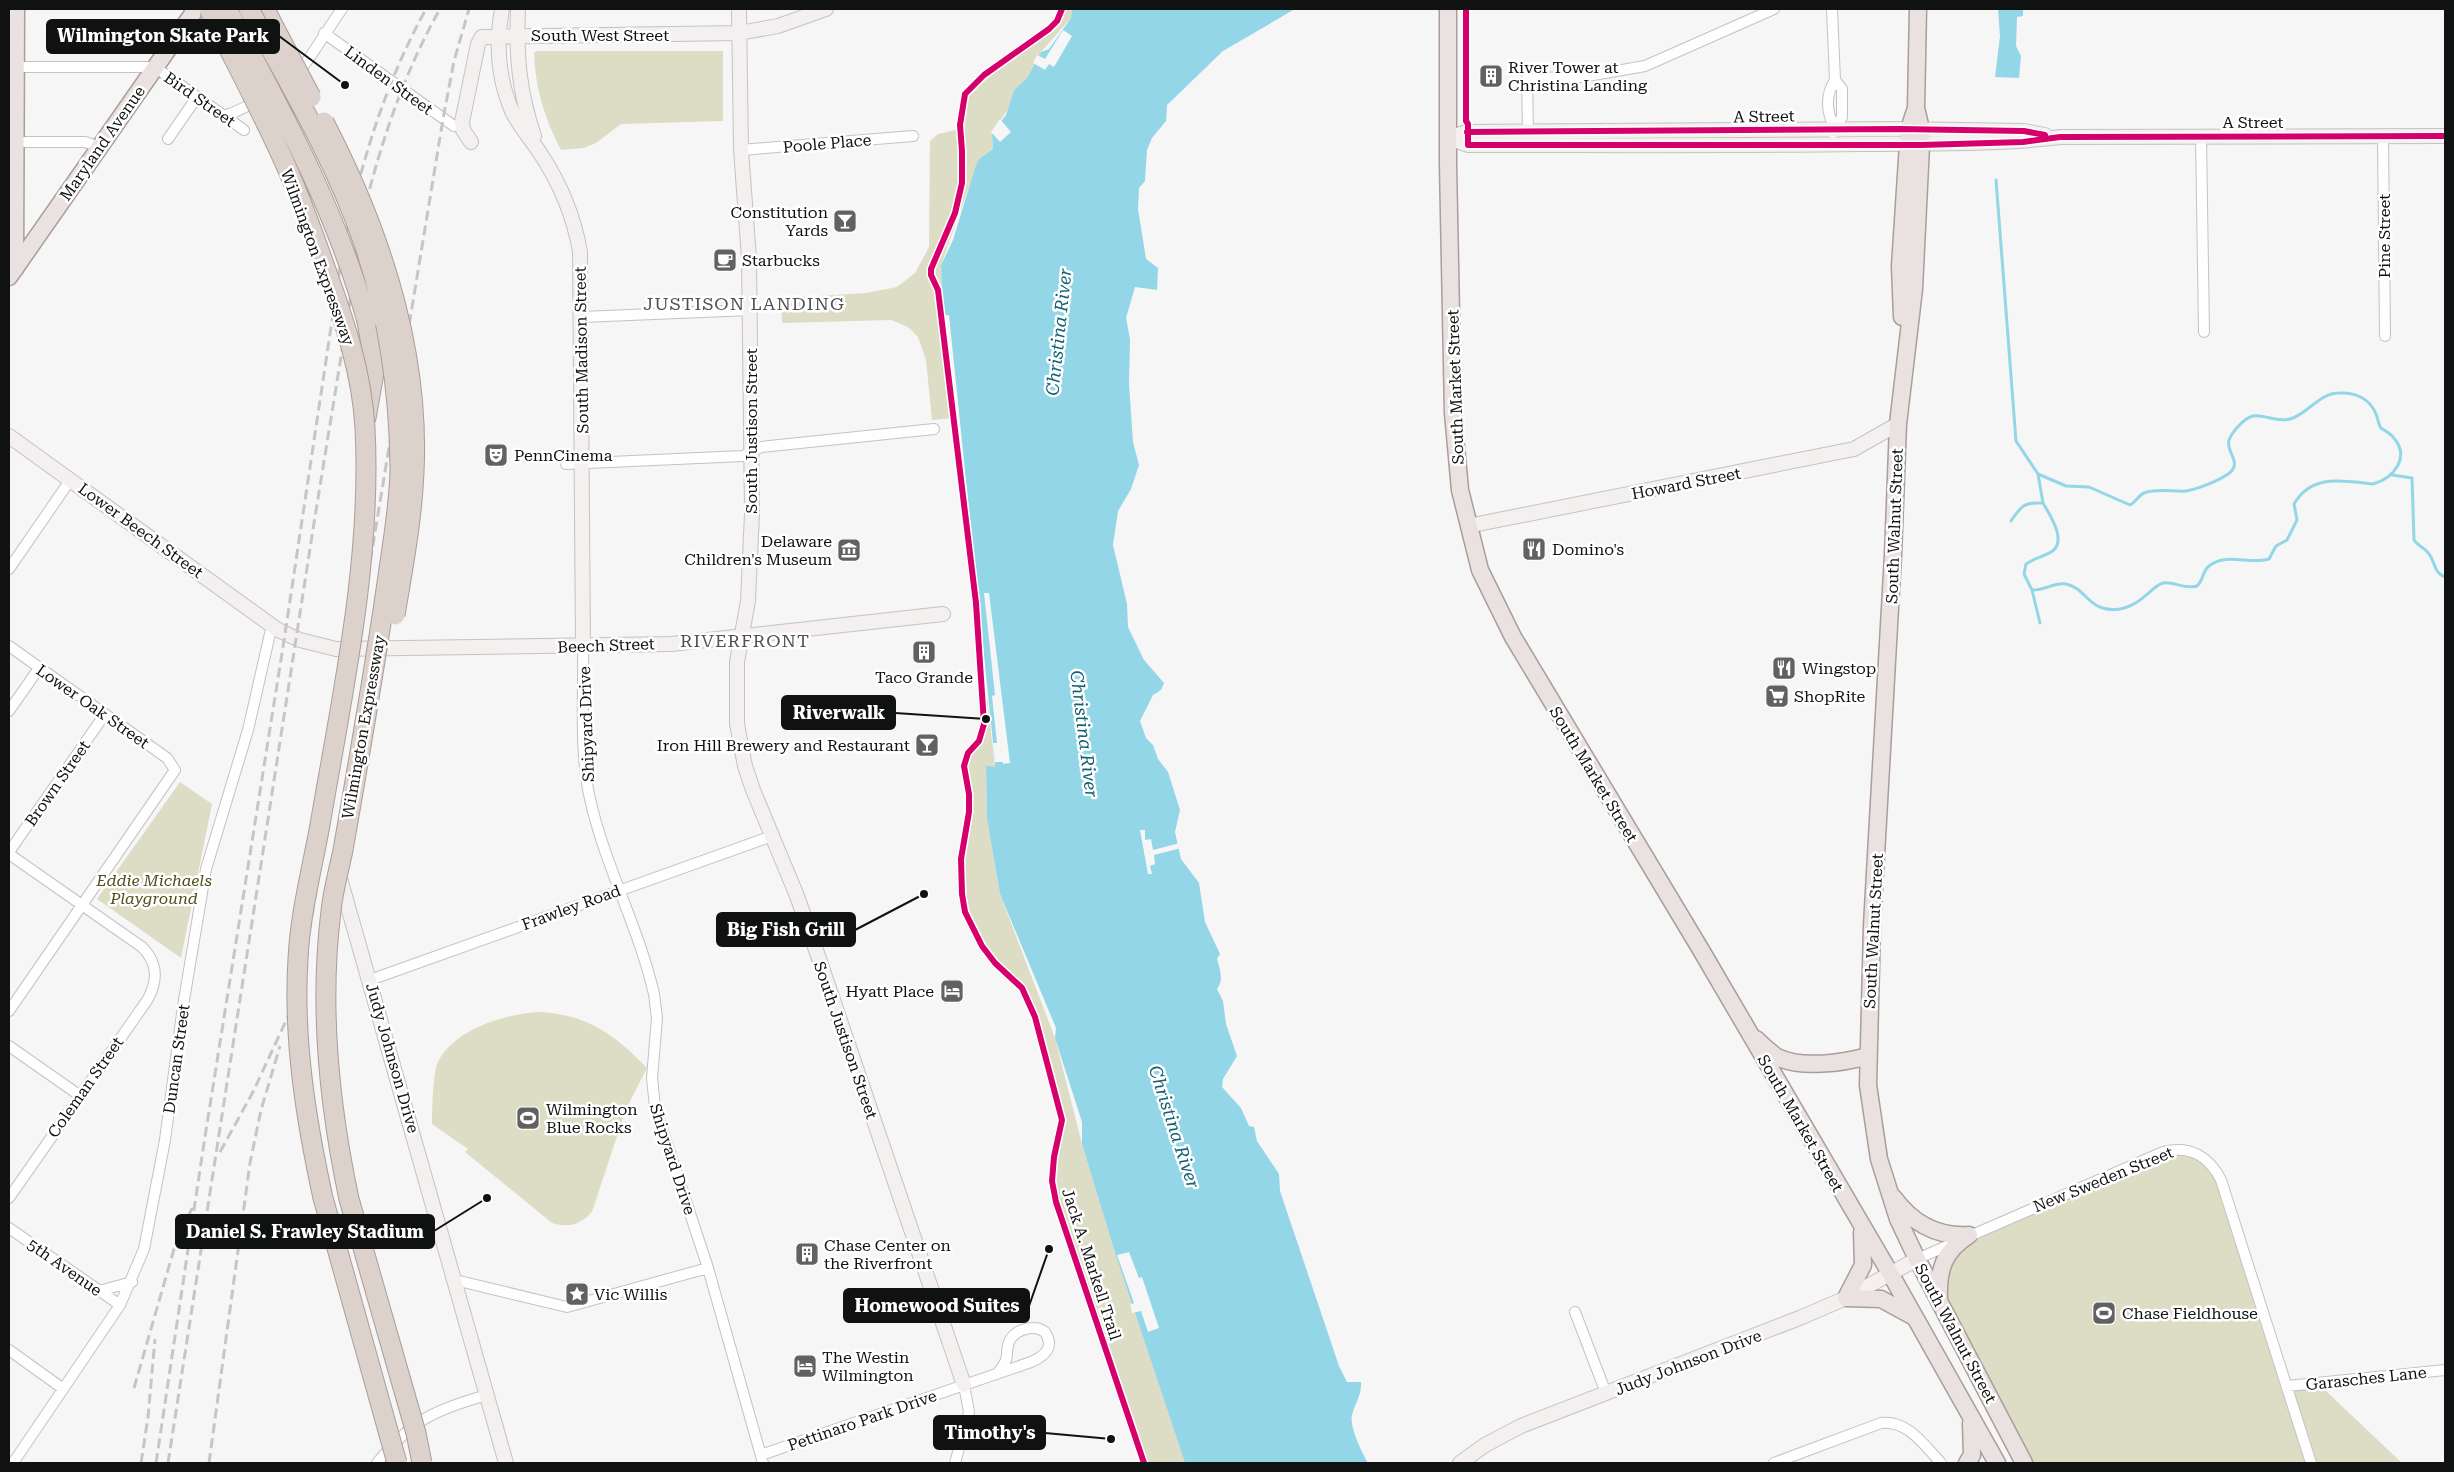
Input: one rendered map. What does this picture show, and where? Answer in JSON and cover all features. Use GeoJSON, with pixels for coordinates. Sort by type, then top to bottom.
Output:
{"type":"FeatureCollection","features":[{"type":"Feature","properties":{"kind":"highway","name":"Wilmington Expressway"},"geometry":{"type":"LineString","coordinates":[[209,9],[290,174],[349,332],[359,376],[365,426],[365,524],[355,612],[304,908],[298,959],[298,1008],[306,1111],[314,1158],[323,1198],[397,1463]]}},
{"type":"Feature","properties":{"kind":"highway"},"geometry":{"type":"LineString","coordinates":[[227,9],[311,170],[351,265],[367,320],[375,367],[365,426]]}},
{"type":"Feature","properties":{"kind":"highway","name":"Wilmington Expressway"},"geometry":{"type":"LineString","coordinates":[[249,9],[311,123],[350,208],[370,264],[389,342],[397,407],[400,470],[385,599],[364,728],[330,912],[326,1017],[330,1086],[336,1133],[350,1199],[416,1433],[422,1463]]}},
{"type":"Feature","properties":{"kind":"highway"},"geometry":{"type":"LineString","coordinates":[[265,9],[336,146],[370,224],[398,313],[411,383],[415,435],[411,511],[388,665],[364,728]]}},
{"type":"Feature","properties":{"kind":"main road"},"geometry":{"type":"LineString","coordinates":[[11,272],[16,9]]}},
{"type":"Feature","properties":{"kind":"main road","name":"Maryland Avenue"},"geometry":{"type":"LineString","coordinates":[[11,272],[196,9]]}},
{"type":"Feature","properties":{"kind":"main road","name":"South Market Street"},"geometry":{"type":"LineString","coordinates":[[1448,9],[1448,138],[1454,413],[1460,490],[1480,570],[1506,626],[1701,950],[1890,1273],[1997,1463]]}},
{"type":"Feature","properties":{"kind":"main road","name":"South Walnut Street"},"geometry":{"type":"LineString","coordinates":[[1918,9],[1914,289],[1903,364],[1898,424],[1893,555],[1872,926],[1868,1056],[1872,1120],[1887,1188],[1898,1219],[1916,1259],[2024,1463]]}},
{"type":"Feature","properties":{"kind":"main road"},"geometry":{"type":"LineString","coordinates":[[1748,1033],[1778,1057],[1792,1061],[1826,1062],[1868,1056]]}},
{"type":"Feature","properties":{"kind":"main road"},"geometry":{"type":"LineString","coordinates":[[1887,1188],[1899,1205],[1916,1222],[1944,1234],[1969,1235]]}},
{"type":"Feature","properties":{"kind":"main road"},"geometry":{"type":"LineString","coordinates":[[1862,1227],[1863,1265],[1846,1298],[1881,1299],[1914,1318]]}},
{"type":"Feature","properties":{"kind":"main road"},"geometry":{"type":"LineString","coordinates":[[1939,1300],[1943,1261],[1954,1245],[1969,1235]]}},
{"type":"Feature","properties":{"kind":"main road"},"geometry":{"type":"LineString","coordinates":[[1967,1463],[1973,1450],[1971,1418]]}},
{"type":"Feature","properties":{"kind":"street"},"geometry":{"type":"LineString","coordinates":[[224,116],[243,109],[268,94],[304,65],[342,9]]}},
{"type":"Feature","properties":{"kind":"street","name":"South Madison Street"},"geometry":{"type":"LineString","coordinates":[[502,9],[500,36],[501,75],[506,94],[514,116],[558,182],[577,236],[581,272],[582,317],[583,646]]}},
{"type":"Feature","properties":{"kind":"street","name":"South Madison Street"},"geometry":{"type":"LineString","coordinates":[[518,9],[517,56],[523,105],[540,153]]}},
{"type":"Feature","properties":{"kind":"street","name":"South Justison Street"},"geometry":{"type":"LineString","coordinates":[[739,9],[741,150],[749,258],[751,452],[750,571],[736,689],[737,724],[745,766],[800,905],[964,1385]]}},
{"type":"Feature","properties":{"kind":"street","name":"South West Street"},"geometry":{"type":"LineString","coordinates":[[471,142],[463,130],[462,122],[478,44],[482,37],[739,33],[778,26],[826,9]]}},
{"type":"Feature","properties":{"kind":"street"},"geometry":{"type":"LineString","coordinates":[[1528,138],[1527,78],[1582,77],[1646,66],[1774,9]]}},
{"type":"Feature","properties":{"kind":"street"},"geometry":{"type":"LineString","coordinates":[[1826,145],[1842,117],[1842,89],[1835,80],[1832,9]]}},
{"type":"Feature","properties":{"kind":"street","name":"Linden Street"},"geometry":{"type":"LineString","coordinates":[[324,34],[454,126]]}},
{"type":"Feature","properties":{"kind":"street"},"geometry":{"type":"LineString","coordinates":[[15,67],[155,67]]}},
{"type":"Feature","properties":{"kind":"street","name":"Bird Street"},"geometry":{"type":"LineString","coordinates":[[155,67],[244,130]]}},
{"type":"Feature","properties":{"kind":"street"},"geometry":{"type":"LineString","coordinates":[[168,139],[197,97]]}},
{"type":"Feature","properties":{"kind":"street","name":"A Street"},"geometry":{"type":"LineString","coordinates":[[1528,138],[1836,129],[1915,136],[2023,142],[2060,138],[2445,136]]}},
{"type":"Feature","properties":{"kind":"street","name":"A Street"},"geometry":{"type":"LineString","coordinates":[[1448,138],[1464,132],[1528,138],[1826,145],[1915,136]]}},
{"type":"Feature","properties":{"kind":"street","name":"Poole Place"},"geometry":{"type":"LineString","coordinates":[[741,150],[913,136]]}},
{"type":"Feature","properties":{"kind":"street"},"geometry":{"type":"LineString","coordinates":[[2201,136],[2204,332]]}},
{"type":"Feature","properties":{"kind":"street","name":"Pine Street"},"geometry":{"type":"LineString","coordinates":[[2384,136],[2385,336]]}},
{"type":"Feature","properties":{"kind":"street"},"geometry":{"type":"LineString","coordinates":[[12,142],[84,142],[100,146]]}},
{"type":"Feature","properties":{"kind":"street"},"geometry":{"type":"LineString","coordinates":[[582,317],[750,310]]}},
{"type":"Feature","properties":{"kind":"street","name":"Howard Street"},"geometry":{"type":"LineString","coordinates":[[1468,526],[1854,449],[1898,424]]}},
{"type":"Feature","properties":{"kind":"street"},"geometry":{"type":"LineString","coordinates":[[566,464],[743,456],[761,447],[934,429]]}},
{"type":"Feature","properties":{"kind":"street","name":"Lower Beech Street"},"geometry":{"type":"LineString","coordinates":[[9,436],[272,625]]}},
{"type":"Feature","properties":{"kind":"street"},"geometry":{"type":"LineString","coordinates":[[9,569],[71,479]]}},
{"type":"Feature","properties":{"kind":"street","name":"Beech Street"},"geometry":{"type":"LineString","coordinates":[[272,625],[300,640],[341,649],[583,646],[670,644],[943,614]]}},
{"type":"Feature","properties":{"kind":"street","name":"Duncan Street"},"geometry":{"type":"LineString","coordinates":[[13,1463],[120,1305],[132,1282],[144,1249],[165,1140],[183,1006],[206,869],[248,730],[272,625]]}},
{"type":"Feature","properties":{"kind":"street","name":"Lower Oak Street"},"geometry":{"type":"LineString","coordinates":[[9,646],[167,758],[174,767],[173,776],[82,905]]}},
{"type":"Feature","properties":{"kind":"street","name":"Shipyard Drive"},"geometry":{"type":"LineString","coordinates":[[583,646],[586,780],[593,813],[654,994],[657,1018],[652,1078],[654,1107],[708,1268],[762,1459]]}},
{"type":"Feature","properties":{"kind":"street","name":"Judy Johnson Drive"},"geometry":{"type":"LineString","coordinates":[[372,649],[335,855],[348,909],[370,980],[506,1463]]}},
{"type":"Feature","properties":{"kind":"street"},"geometry":{"type":"LineString","coordinates":[[9,711],[39,668]]}},
{"type":"Feature","properties":{"kind":"street","name":"Brown Street"},"geometry":{"type":"LineString","coordinates":[[9,853],[105,714]]}},
{"type":"Feature","properties":{"kind":"street","name":"Frawley Road"},"geometry":{"type":"LineString","coordinates":[[370,980],[772,836]]}},
{"type":"Feature","properties":{"kind":"street"},"geometry":{"type":"LineString","coordinates":[[9,853],[82,905],[9,1011]]}},
{"type":"Feature","properties":{"kind":"street","name":"Coleman Street"},"geometry":{"type":"LineString","coordinates":[[9,1198],[153,990],[156,974],[154,961],[142,947],[82,905]]}},
{"type":"Feature","properties":{"kind":"street"},"geometry":{"type":"LineString","coordinates":[[9,1046],[79,1095]]}},
{"type":"Feature","properties":{"kind":"street","name":"New Sweden Street"},"geometry":{"type":"LineString","coordinates":[[1916,1259],[2163,1152],[2181,1149],[2198,1154],[2211,1164],[2221,1180],[2287,1386]]}},
{"type":"Feature","properties":{"kind":"street","name":"5th Avenue"},"geometry":{"type":"LineString","coordinates":[[9,1228],[120,1305]]}},
{"type":"Feature","properties":{"kind":"street","name":"Judy Johnson Drive"},"geometry":{"type":"LineString","coordinates":[[1460,1463],[1509,1432],[1763,1333],[1846,1298],[1916,1259]]}},
{"type":"Feature","properties":{"kind":"street"},"geometry":{"type":"LineString","coordinates":[[455,1280],[567,1307],[708,1268]]}},
{"type":"Feature","properties":{"kind":"street"},"geometry":{"type":"LineString","coordinates":[[99,1290],[132,1282]]}},
{"type":"Feature","properties":{"kind":"street"},"geometry":{"type":"LineString","coordinates":[[1575,1312],[1606,1393]]}},
{"type":"Feature","properties":{"kind":"street","name":"Pettinaro Park Drive"},"geometry":{"type":"LineString","coordinates":[[762,1459],[997,1374],[1044,1356],[1050,1343],[1045,1332],[1037,1328],[1031,1328],[1012,1337],[1008,1344],[1006,1360],[997,1374]]}},
{"type":"Feature","properties":{"kind":"street"},"geometry":{"type":"LineString","coordinates":[[9,1350],[62,1388]]}},
{"type":"Feature","properties":{"kind":"street","name":"Garasches Lane"},"geometry":{"type":"LineString","coordinates":[[2287,1386],[2445,1370]]}},
{"type":"Feature","properties":{"kind":"street"},"geometry":{"type":"LineString","coordinates":[[955,1463],[969,1412],[964,1385]]}},
{"type":"Feature","properties":{"kind":"street"},"geometry":{"type":"LineString","coordinates":[[2287,1386],[2311,1463]]}},
{"type":"Feature","properties":{"kind":"street"},"geometry":{"type":"LineString","coordinates":[[377,1463],[406,1430],[428,1416],[446,1407],[487,1395]]}},
{"type":"Feature","properties":{"kind":"street"},"geometry":{"type":"LineString","coordinates":[[1774,1463],[1881,1423],[1892,1422],[1906,1428],[1941,1463]]}},
{"type":"Feature","properties":{"kind":"green space"},"geometry":{"type":"Polygon","coordinates":[[[1062,9],[1072,9],[1071,18],[1041,52],[1027,78],[1014,90],[1008,109],[992,134],[993,149],[979,159],[941,265],[943,316],[955,418],[932,420],[926,360],[918,337],[908,327],[891,320],[782,323],[781,298],[866,293],[897,287],[915,273],[929,247],[930,141],[938,134],[960,129],[965,94],[996,67],[1041,35],[1062,9]]]}},
{"type":"Feature","properties":{"kind":"green space"},"geometry":{"type":"Polygon","coordinates":[[[537,51],[723,51],[723,121],[621,124],[596,143],[584,148],[561,150],[550,127],[539,91],[534,53],[537,51]]]}},
{"type":"Feature","properties":{"kind":"green space"},"geometry":{"type":"Polygon","coordinates":[[[956,431],[995,767],[986,767],[987,819],[1000,894],[1055,1038],[1082,1144],[1116,1256],[1185,1463],[1144,1463],[1056,1202],[1054,1157],[1062,1120],[1035,1017],[1015,982],[982,946],[965,912],[961,881],[969,812],[964,766],[979,741],[982,696],[956,431]]]}},
{"type":"Feature","properties":{"kind":"green space","name":"Eddie Michaels Playground"},"geometry":{"type":"Polygon","coordinates":[[[180,782],[212,804],[181,958],[97,899],[180,782]]]}},
{"type":"Feature","properties":{"kind":"green space","name":"Wilmington Blue Rocks"},"geometry":{"type":"Polygon","coordinates":[[[539,1012],[572,1017],[599,1028],[635,1056],[647,1068],[626,1109],[592,1212],[578,1223],[569,1225],[552,1223],[465,1152],[468,1149],[432,1124],[436,1067],[446,1050],[468,1032],[482,1025],[512,1016],[539,1012]]]}},
{"type":"Feature","properties":{"kind":"green space","name":"Chase Fieldhouse"},"geometry":{"type":"Polygon","coordinates":[[[2173,1149],[2211,1164],[2287,1385],[2326,1391],[2402,1463],[2024,1463],[1939,1287],[1954,1245],[2173,1149]]]}},
{"type":"Feature","properties":{"kind":"water","name":"Christina River"},"geometry":{"type":"Polygon","coordinates":[[[1072,9],[1295,9],[1223,51],[1167,105],[1166,121],[1152,138],[1147,150],[1145,181],[1139,188],[1138,209],[1146,259],[1158,268],[1157,290],[1135,287],[1126,318],[1130,339],[1129,384],[1133,442],[1139,465],[1131,489],[1118,511],[1113,545],[1127,604],[1128,627],[1144,660],[1164,683],[1161,690],[1153,695],[1140,721],[1146,738],[1153,745],[1158,759],[1168,772],[1180,810],[1175,832],[1181,859],[1199,883],[1205,922],[1220,954],[1217,959],[1221,979],[1217,989],[1223,1001],[1226,1024],[1237,1056],[1223,1079],[1222,1087],[1241,1108],[1249,1126],[1254,1127],[1257,1141],[1279,1174],[1280,1191],[1339,1366],[1347,1382],[1361,1382],[1358,1399],[1352,1415],[1352,1426],[1368,1463],[1185,1463],[1116,1256],[1082,1144],[1082,1122],[1055,1038],[1056,1028],[1000,894],[987,819],[986,766],[995,767],[995,762],[949,315],[943,316],[941,265],[953,240],[975,168],[979,159],[993,149],[992,134],[1006,115],[1014,90],[1027,78],[1041,52],[1049,49],[1071,18],[1072,9]]]}},
{"type":"Feature","properties":{"kind":"water"},"geometry":{"type":"Polygon","coordinates":[[[1998,9],[2023,9],[2023,16],[2017,17],[2016,46],[2021,56],[2019,78],[1995,77],[2000,36],[1998,9]]]}},
{"type":"Feature","properties":{"kind":"pier"},"geometry":{"type":"Polygon","coordinates":[[[1063,30],[1072,36],[1054,67],[1049,64],[1045,70],[1033,63],[1037,55],[1045,59],[1063,30]]]}},
{"type":"Feature","properties":{"kind":"pier"},"geometry":{"type":"Polygon","coordinates":[[[1000,119],[1011,132],[1000,142],[991,132],[1000,119]]]}},
{"type":"Feature","properties":{"kind":"pier"},"geometry":{"type":"Polygon","coordinates":[[[984,593],[989,593],[1010,763],[1003,764],[1003,762],[995,762],[993,743],[997,743],[992,696],[995,695],[984,593]]]}},
{"type":"Feature","properties":{"kind":"pier"},"geometry":{"type":"Polygon","coordinates":[[[1140,830],[1145,830],[1145,840],[1151,839],[1153,850],[1180,843],[1181,848],[1154,855],[1155,864],[1150,866],[1152,874],[1148,874],[1140,830]]]}},
{"type":"Feature","properties":{"kind":"pier"},"geometry":{"type":"Polygon","coordinates":[[[1129,1252],[1139,1278],[1142,1277],[1159,1328],[1148,1332],[1141,1311],[1132,1313],[1130,1305],[1134,1303],[1117,1255],[1129,1252]]]}},
{"type":"Feature","properties":{"kind":"waterway"},"geometry":{"type":"LineString","coordinates":[[1996,180],[2016,441],[2038,474],[2043,503],[2027,504],[2011,521]]}},
{"type":"Feature","properties":{"kind":"waterway"},"geometry":{"type":"LineString","coordinates":[[2032,590],[2057,584],[2066,584],[2079,590],[2101,608],[2110,610],[2135,604],[2155,587],[2163,583],[2188,587],[2197,586],[2207,568],[2216,562],[2231,559],[2254,561],[2269,559],[2276,546],[2287,540],[2297,520],[2294,504],[2301,494],[2310,487],[2329,481],[2373,484],[2381,481],[2388,477],[2398,466],[2400,452],[2393,437],[2379,425],[2376,414],[2366,400],[2357,395],[2339,393],[2325,396],[2302,413],[2290,419],[2280,420],[2257,416],[2246,419],[2229,440],[2229,449],[2234,462],[2232,470],[2219,479],[2191,490],[2159,490],[2149,492],[2142,494],[2130,505],[2089,487],[2066,486],[2038,474]]}},
{"type":"Feature","properties":{"kind":"waterway"},"geometry":{"type":"LineString","coordinates":[[2392,475],[2412,478],[2414,540],[2431,557],[2438,573],[2445,577]]}},
{"type":"Feature","properties":{"kind":"waterway"},"geometry":{"type":"LineString","coordinates":[[2040,623],[2032,590],[2024,574],[2026,564],[2051,552],[2056,548],[2058,542],[2056,528],[2043,503]]}},
{"type":"Feature","properties":{"kind":"railway"},"geometry":{"type":"LineString","coordinates":[[156,1463],[342,254],[356,191],[385,98],[426,9]]}},
{"type":"Feature","properties":{"kind":"railway"},"geometry":{"type":"LineString","coordinates":[[168,1463],[314,523],[366,203],[388,128],[406,79],[440,9]]}},
{"type":"Feature","properties":{"kind":"railway"},"geometry":{"type":"LineString","coordinates":[[220,1152],[253,1092],[291,1010],[307,946],[443,119],[454,61],[469,9]]}},
{"type":"Feature","properties":{"kind":"railway"},"geometry":{"type":"LineString","coordinates":[[209,1463],[250,1163],[261,1110],[280,1046]]}},
{"type":"Feature","properties":{"kind":"railway"},"geometry":{"type":"LineString","coordinates":[[134,1388],[174,1249],[192,1208]]}},
{"type":"Feature","properties":{"kind":"railway"},"geometry":{"type":"LineString","coordinates":[[141,1463],[148,1417],[155,1339]]}},
{"type":"Feature","properties":{"kind":"cycle path","name":"Jack A. Markell Trail"},"geometry":{"type":"LineString","coordinates":[[1062,9],[1057,21],[1049,29],[984,75],[965,94],[960,125],[962,183],[955,213],[931,269],[931,275],[938,290],[976,603],[984,724],[979,741],[968,753],[964,766],[969,794],[969,812],[961,859],[962,894],[965,912],[982,946],[995,963],[1022,988],[1035,1017],[1062,1120],[1054,1157],[1052,1181],[1056,1202],[1144,1463]]}},
{"type":"Feature","properties":{"kind":"cycle path"},"geometry":{"type":"LineString","coordinates":[[1466,9],[1466,121],[1468,124],[1468,145],[1921,145],[2023,142],[2060,137],[2445,136]]}},
{"type":"Feature","properties":{"kind":"cycle path"},"geometry":{"type":"LineString","coordinates":[[1467,132],[1899,129],[2024,131],[2045,135]]}},
{"type":"Feature","properties":{"kind":"place","name":"River Tower at Christina Landing"},"geometry":{"type":"Point","coordinates":[1491,76]}},
{"type":"Feature","properties":{"kind":"place","name":"Wilmington Skate Park"},"geometry":{"type":"Point","coordinates":[345,85]}},
{"type":"Feature","properties":{"kind":"place","name":"Constitution Yards"},"geometry":{"type":"Point","coordinates":[845,221]}},
{"type":"Feature","properties":{"kind":"place","name":"Starbucks"},"geometry":{"type":"Point","coordinates":[725,260]}},
{"type":"Feature","properties":{"kind":"place","name":"PennCinema"},"geometry":{"type":"Point","coordinates":[496,455]}},
{"type":"Feature","properties":{"kind":"place","name":"Domino's"},"geometry":{"type":"Point","coordinates":[1534,549]}},
{"type":"Feature","properties":{"kind":"place","name":"Delaware Children's Museum"},"geometry":{"type":"Point","coordinates":[849,550]}},
{"type":"Feature","properties":{"kind":"place","name":"Taco Grande"},"geometry":{"type":"Point","coordinates":[924,652]}},
{"type":"Feature","properties":{"kind":"place","name":"Wingstop"},"geometry":{"type":"Point","coordinates":[1784,668]}},
{"type":"Feature","properties":{"kind":"place","name":"ShopRite"},"geometry":{"type":"Point","coordinates":[1777,696]}},
{"type":"Feature","properties":{"kind":"place","name":"Riverwalk"},"geometry":{"type":"Point","coordinates":[986,719]}},
{"type":"Feature","properties":{"kind":"place","name":"Iron Hill Brewery and Restaurant"},"geometry":{"type":"Point","coordinates":[927,745]}},
{"type":"Feature","properties":{"kind":"place","name":"Big Fish Grill"},"geometry":{"type":"Point","coordinates":[924,894]}},
{"type":"Feature","properties":{"kind":"place","name":"Hyatt Place"},"geometry":{"type":"Point","coordinates":[952,991]}},
{"type":"Feature","properties":{"kind":"place","name":"Wilmington Blue Rocks"},"geometry":{"type":"Point","coordinates":[528,1118]}},
{"type":"Feature","properties":{"kind":"place","name":"Daniel S. Frawley Stadium"},"geometry":{"type":"Point","coordinates":[487,1198]}},
{"type":"Feature","properties":{"kind":"place","name":"Homewood Suites"},"geometry":{"type":"Point","coordinates":[1049,1249]}},
{"type":"Feature","properties":{"kind":"place","name":"Chase Center on the Riverfront"},"geometry":{"type":"Point","coordinates":[807,1254]}},
{"type":"Feature","properties":{"kind":"place","name":"Vic Willis"},"geometry":{"type":"Point","coordinates":[577,1294]}},
{"type":"Feature","properties":{"kind":"place","name":"Chase Fieldhouse"},"geometry":{"type":"Point","coordinates":[2104,1313]}},
{"type":"Feature","properties":{"kind":"place","name":"The Westin Wilmington"},"geometry":{"type":"Point","coordinates":[805,1366]}},
{"type":"Feature","properties":{"kind":"place","name":"Timothy's"},"geometry":{"type":"Point","coordinates":[1111,1439]}},
{"type":"Feature","properties":{"kind":"district","name":"JUSTISON LANDING"},"geometry":{"type":"Point","coordinates":[744,304]}},
{"type":"Feature","properties":{"kind":"district","name":"RIVERFRONT"},"geometry":{"type":"Point","coordinates":[745,641]}}]}
